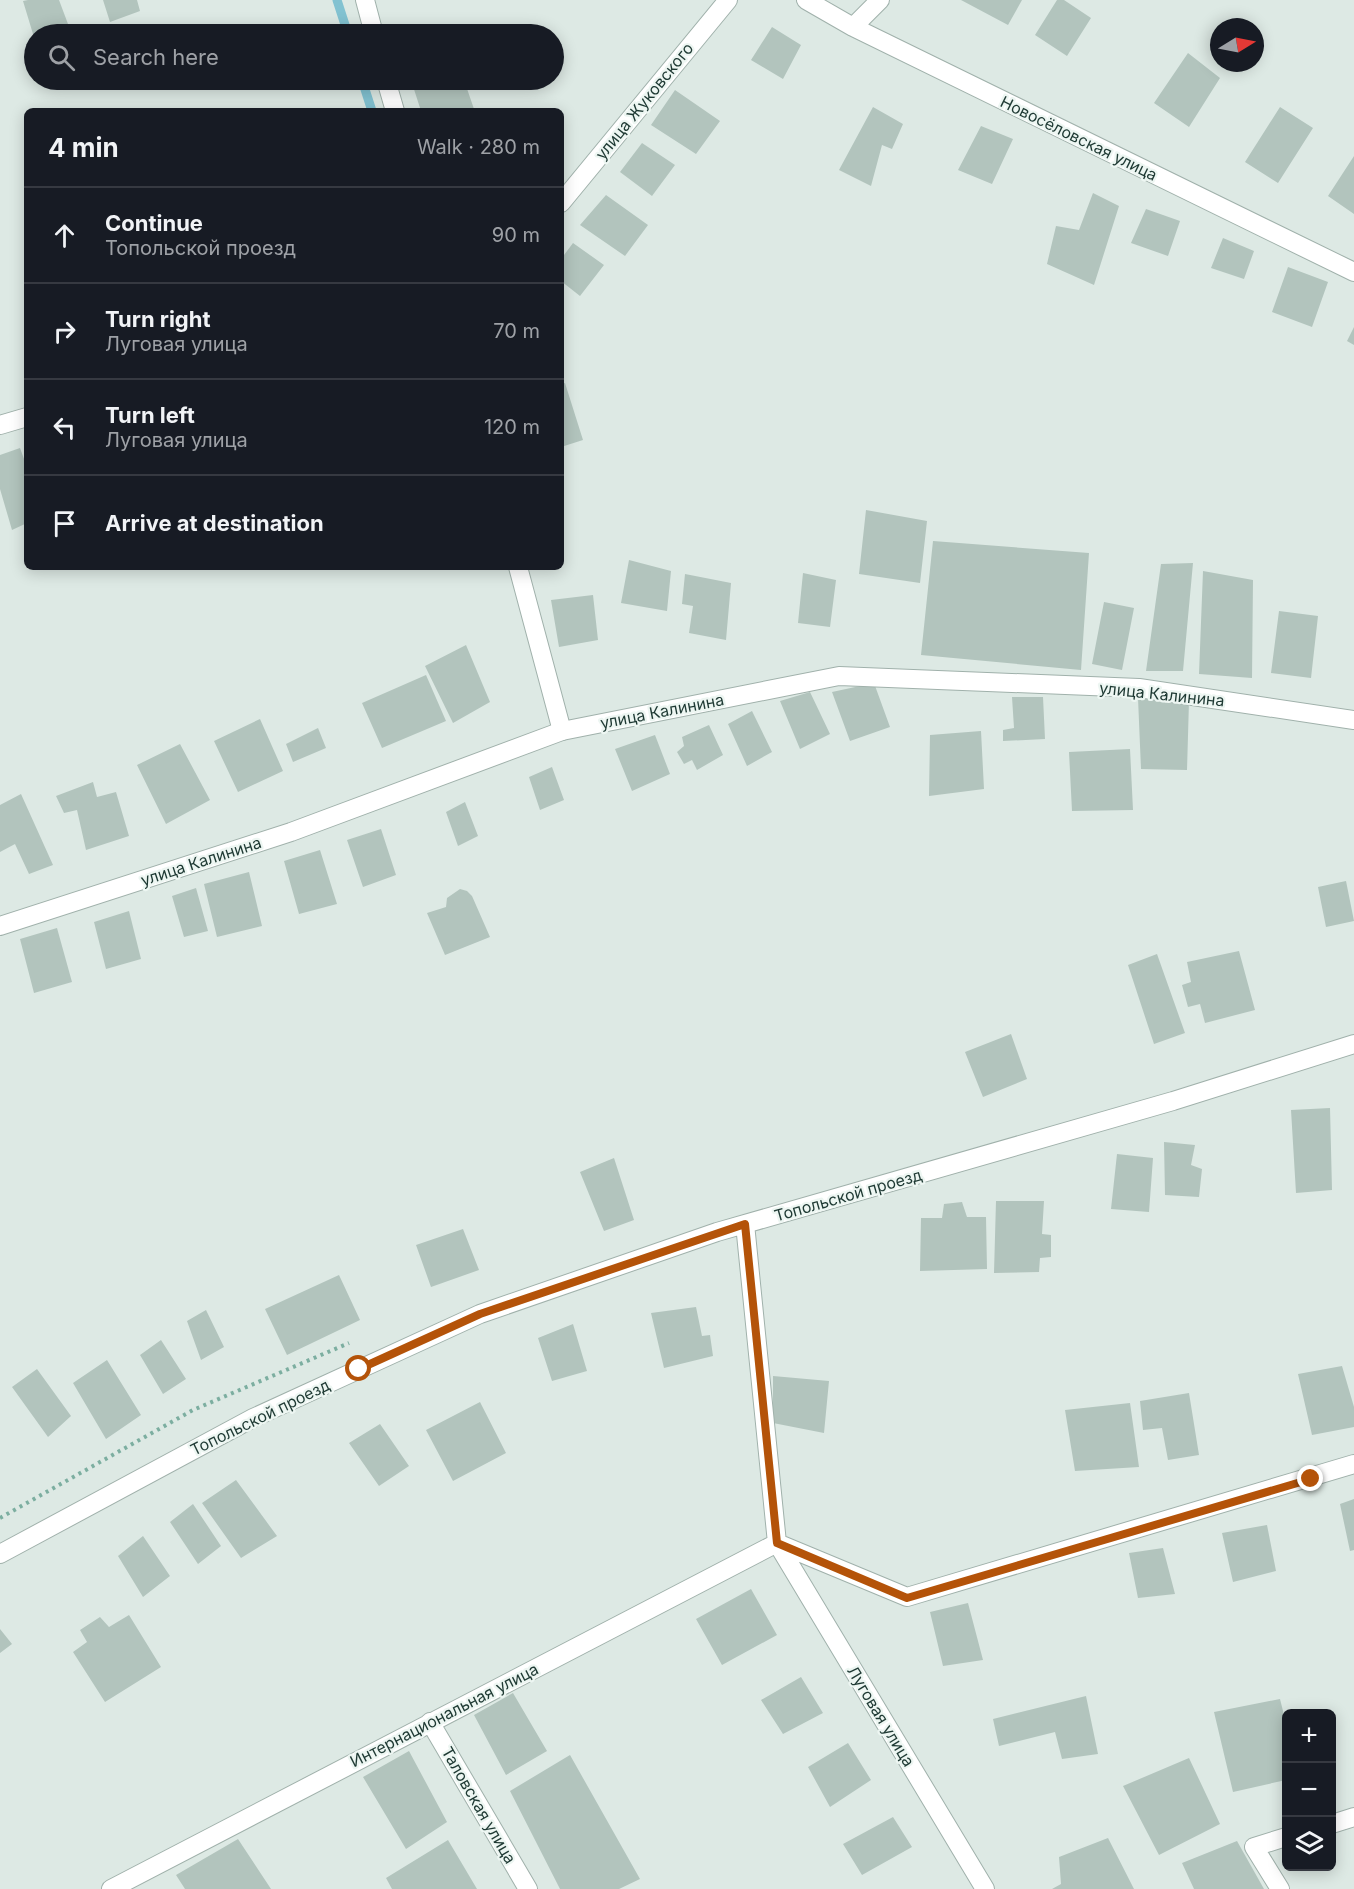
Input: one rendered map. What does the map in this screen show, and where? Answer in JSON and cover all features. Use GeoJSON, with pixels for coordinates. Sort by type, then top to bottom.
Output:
{"type":"FeatureCollection","features":[{"type":"Feature","properties":{"kind":"street"},"geometry":{"type":"LineString","coordinates":[[364,0],[371,24]]}},
{"type":"Feature","properties":{"kind":"street","name":"улица Жуковского"},"geometry":{"type":"LineString","coordinates":[[564,199],[728,0]]}},
{"type":"Feature","properties":{"kind":"street","name":"Новосёловская улица"},"geometry":{"type":"LineString","coordinates":[[806,0],[853,27],[1354,272]]}},
{"type":"Feature","properties":{"kind":"street"},"geometry":{"type":"LineString","coordinates":[[853,27],[880,0]]}},
{"type":"Feature","properties":{"kind":"street"},"geometry":{"type":"LineString","coordinates":[[389,90],[394,108]]}},
{"type":"Feature","properties":{"kind":"street"},"geometry":{"type":"LineString","coordinates":[[0,425],[24,418]]}},
{"type":"Feature","properties":{"kind":"street"},"geometry":{"type":"LineString","coordinates":[[519,570],[562,730]]}},
{"type":"Feature","properties":{"kind":"street","name":"улица Калинина"},"geometry":{"type":"LineString","coordinates":[[0,926],[291,832],[562,730],[839,676],[1139,688],[1354,720]]}},
{"type":"Feature","properties":{"kind":"street","name":"Топольской проезд"},"geometry":{"type":"LineString","coordinates":[[0,1554],[253,1418],[480,1314],[745,1224],[1173,1101],[1354,1044]]}},
{"type":"Feature","properties":{"kind":"street","name":"Луговая улица"},"geometry":{"type":"LineString","coordinates":[[745,1224],[777,1543],[985,1889]]}},
{"type":"Feature","properties":{"kind":"street"},"geometry":{"type":"LineString","coordinates":[[777,1543],[907,1598],[1354,1464]]}},
{"type":"Feature","properties":{"kind":"street","name":"Интернациональная улица"},"geometry":{"type":"LineString","coordinates":[[111,1889],[135,1883],[430,1722],[777,1543]]}},
{"type":"Feature","properties":{"kind":"street","name":"Таловская улица"},"geometry":{"type":"LineString","coordinates":[[430,1722],[528,1889]]}},
{"type":"Feature","properties":{"kind":"street"},"geometry":{"type":"LineString","coordinates":[[1336,1823],[1354,1817]]}},
{"type":"Feature","properties":{"kind":"street"},"geometry":{"type":"LineString","coordinates":[[1280,1889],[1254,1847],[1282,1839]]}},
{"type":"Feature","properties":{"kind":"building"},"geometry":{"type":"Polygon","coordinates":[[[59,0],[68,24],[30,24],[23,1],[59,0]]]}},
{"type":"Feature","properties":{"kind":"building"},"geometry":{"type":"Polygon","coordinates":[[[103,0],[137,0],[140,11],[110,22],[103,0]]]}},
{"type":"Feature","properties":{"kind":"building"},"geometry":{"type":"Polygon","coordinates":[[[961,0],[1022,0],[1008,25],[961,0]]]}},
{"type":"Feature","properties":{"kind":"building"},"geometry":{"type":"Polygon","coordinates":[[[1057,0],[1064,0],[1091,18],[1067,56],[1035,35],[1057,0]]]}},
{"type":"Feature","properties":{"kind":"building"},"geometry":{"type":"Polygon","coordinates":[[[772,27],[801,45],[783,79],[751,60],[772,27]]]}},
{"type":"Feature","properties":{"kind":"building"},"geometry":{"type":"Polygon","coordinates":[[[1188,53],[1220,78],[1189,127],[1154,103],[1188,53]]]}},
{"type":"Feature","properties":{"kind":"building"},"geometry":{"type":"Polygon","coordinates":[[[414,90],[467,90],[474,108],[420,108],[414,90]]]}},
{"type":"Feature","properties":{"kind":"building"},"geometry":{"type":"Polygon","coordinates":[[[675,90],[720,121],[696,154],[651,125],[675,90]]]}},
{"type":"Feature","properties":{"kind":"building"},"geometry":{"type":"Polygon","coordinates":[[[873,107],[903,124],[892,149],[882,145],[871,186],[839,170],[873,107]]]}},
{"type":"Feature","properties":{"kind":"building"},"geometry":{"type":"Polygon","coordinates":[[[1280,107],[1313,128],[1278,183],[1245,162],[1280,107]]]}},
{"type":"Feature","properties":{"kind":"building"},"geometry":{"type":"Polygon","coordinates":[[[981,126],[1013,139],[992,184],[958,170],[981,126]]]}},
{"type":"Feature","properties":{"kind":"building"},"geometry":{"type":"Polygon","coordinates":[[[642,143],[675,165],[652,196],[620,172],[642,143]]]}},
{"type":"Feature","properties":{"kind":"building"},"geometry":{"type":"Polygon","coordinates":[[[1354,156],[1354,214],[1328,196],[1354,156]]]}},
{"type":"Feature","properties":{"kind":"building"},"geometry":{"type":"Polygon","coordinates":[[[1093,193],[1119,206],[1094,285],[1047,264],[1056,226],[1079,230],[1093,193]]]}},
{"type":"Feature","properties":{"kind":"building"},"geometry":{"type":"Polygon","coordinates":[[[606,195],[648,225],[625,256],[580,225],[606,195]]]}},
{"type":"Feature","properties":{"kind":"building"},"geometry":{"type":"Polygon","coordinates":[[[1146,209],[1180,221],[1168,256],[1131,243],[1146,209]]]}},
{"type":"Feature","properties":{"kind":"building"},"geometry":{"type":"Polygon","coordinates":[[[1223,238],[1254,251],[1244,279],[1211,268],[1223,238]]]}},
{"type":"Feature","properties":{"kind":"building"},"geometry":{"type":"Polygon","coordinates":[[[573,243],[604,265],[580,296],[564,283],[564,255],[573,243]]]}},
{"type":"Feature","properties":{"kind":"building"},"geometry":{"type":"Polygon","coordinates":[[[1288,267],[1328,282],[1312,327],[1272,312],[1288,267]]]}},
{"type":"Feature","properties":{"kind":"building"},"geometry":{"type":"Polygon","coordinates":[[[1354,327],[1354,345],[1347,341],[1354,327]]]}},
{"type":"Feature","properties":{"kind":"building"},"geometry":{"type":"Polygon","coordinates":[[[564,383],[583,440],[564,446],[564,383]]]}},
{"type":"Feature","properties":{"kind":"building"},"geometry":{"type":"Polygon","coordinates":[[[20,448],[24,459],[24,524],[12,530],[0,489],[0,455],[20,448]]]}},
{"type":"Feature","properties":{"kind":"building"},"geometry":{"type":"Polygon","coordinates":[[[866,510],[927,521],[920,583],[859,574],[866,510]]]}},
{"type":"Feature","properties":{"kind":"building"},"geometry":{"type":"Polygon","coordinates":[[[933,541],[1089,553],[1081,670],[921,655],[933,541]]]}},
{"type":"Feature","properties":{"kind":"building"},"geometry":{"type":"Polygon","coordinates":[[[629,560],[671,571],[667,611],[621,603],[629,560]]]}},
{"type":"Feature","properties":{"kind":"building"},"geometry":{"type":"Polygon","coordinates":[[[1193,563],[1183,671],[1146,671],[1161,564],[1193,563]]]}},
{"type":"Feature","properties":{"kind":"building"},"geometry":{"type":"Polygon","coordinates":[[[1203,571],[1253,580],[1252,678],[1199,674],[1203,571]]]}},
{"type":"Feature","properties":{"kind":"building"},"geometry":{"type":"Polygon","coordinates":[[[803,573],[836,580],[830,627],[798,623],[803,573]]]}},
{"type":"Feature","properties":{"kind":"building"},"geometry":{"type":"Polygon","coordinates":[[[685,574],[731,583],[726,640],[689,633],[693,606],[682,604],[685,574]]]}},
{"type":"Feature","properties":{"kind":"building"},"geometry":{"type":"Polygon","coordinates":[[[593,595],[598,640],[559,647],[551,600],[593,595]]]}},
{"type":"Feature","properties":{"kind":"building"},"geometry":{"type":"Polygon","coordinates":[[[1104,602],[1134,608],[1122,670],[1092,664],[1104,602]]]}},
{"type":"Feature","properties":{"kind":"building"},"geometry":{"type":"Polygon","coordinates":[[[1279,611],[1318,616],[1311,678],[1271,673],[1279,611]]]}},
{"type":"Feature","properties":{"kind":"building"},"geometry":{"type":"Polygon","coordinates":[[[466,645],[490,702],[453,723],[425,666],[466,645]]]}},
{"type":"Feature","properties":{"kind":"building"},"geometry":{"type":"Polygon","coordinates":[[[426,675],[446,721],[382,748],[362,703],[426,675]]]}},
{"type":"Feature","properties":{"kind":"building"},"geometry":{"type":"Polygon","coordinates":[[[874,683],[890,727],[850,741],[832,692],[874,683]]]}},
{"type":"Feature","properties":{"kind":"building"},"geometry":{"type":"Polygon","coordinates":[[[810,692],[830,734],[800,749],[780,701],[810,692]]]}},
{"type":"Feature","properties":{"kind":"building"},"geometry":{"type":"Polygon","coordinates":[[[1012,697],[1043,697],[1045,739],[1003,741],[1003,730],[1014,728],[1012,697]]]}},
{"type":"Feature","properties":{"kind":"building"},"geometry":{"type":"Polygon","coordinates":[[[1138,698],[1189,701],[1187,770],[1141,769],[1138,698]]]}},
{"type":"Feature","properties":{"kind":"building"},"geometry":{"type":"Polygon","coordinates":[[[752,711],[772,752],[747,766],[728,724],[752,711]]]}},
{"type":"Feature","properties":{"kind":"building"},"geometry":{"type":"Polygon","coordinates":[[[260,719],[283,771],[238,792],[214,741],[260,719]]]}},
{"type":"Feature","properties":{"kind":"building"},"geometry":{"type":"Polygon","coordinates":[[[709,725],[723,755],[697,770],[692,760],[684,764],[677,752],[684,746],[682,737],[709,725]]]}},
{"type":"Feature","properties":{"kind":"building"},"geometry":{"type":"Polygon","coordinates":[[[318,728],[326,748],[293,762],[286,744],[318,728]]]}},
{"type":"Feature","properties":{"kind":"building"},"geometry":{"type":"Polygon","coordinates":[[[981,731],[984,789],[929,796],[930,735],[981,731]]]}},
{"type":"Feature","properties":{"kind":"building"},"geometry":{"type":"Polygon","coordinates":[[[655,735],[670,774],[632,791],[615,749],[655,735]]]}},
{"type":"Feature","properties":{"kind":"building"},"geometry":{"type":"Polygon","coordinates":[[[180,744],[210,800],[166,824],[137,765],[180,744]]]}},
{"type":"Feature","properties":{"kind":"building"},"geometry":{"type":"Polygon","coordinates":[[[1130,749],[1133,810],[1072,811],[1069,752],[1130,749]]]}},
{"type":"Feature","properties":{"kind":"building"},"geometry":{"type":"Polygon","coordinates":[[[552,767],[564,800],[540,810],[529,777],[552,767]]]}},
{"type":"Feature","properties":{"kind":"building"},"geometry":{"type":"Polygon","coordinates":[[[93,782],[97,797],[116,792],[129,836],[86,850],[77,810],[64,813],[56,796],[93,782]]]}},
{"type":"Feature","properties":{"kind":"building"},"geometry":{"type":"Polygon","coordinates":[[[21,794],[53,865],[29,874],[15,844],[0,852],[0,805],[21,794]]]}},
{"type":"Feature","properties":{"kind":"building"},"geometry":{"type":"Polygon","coordinates":[[[465,802],[478,836],[458,846],[446,812],[465,802]]]}},
{"type":"Feature","properties":{"kind":"building"},"geometry":{"type":"Polygon","coordinates":[[[381,829],[396,875],[363,887],[347,840],[381,829]]]}},
{"type":"Feature","properties":{"kind":"building"},"geometry":{"type":"Polygon","coordinates":[[[320,850],[337,904],[299,914],[284,861],[320,850]]]}},
{"type":"Feature","properties":{"kind":"building"},"geometry":{"type":"Polygon","coordinates":[[[249,872],[262,926],[217,937],[204,884],[249,872]]]}},
{"type":"Feature","properties":{"kind":"building"},"geometry":{"type":"Polygon","coordinates":[[[1346,881],[1354,921],[1326,927],[1318,887],[1346,881]]]}},
{"type":"Feature","properties":{"kind":"building"},"geometry":{"type":"Polygon","coordinates":[[[196,888],[208,931],[184,937],[172,896],[196,888]]]}},
{"type":"Feature","properties":{"kind":"building"},"geometry":{"type":"Polygon","coordinates":[[[460,889],[472,896],[490,937],[445,955],[427,913],[446,907],[447,898],[460,889]]]}},
{"type":"Feature","properties":{"kind":"building"},"geometry":{"type":"Polygon","coordinates":[[[129,911],[141,959],[106,969],[94,922],[129,911]]]}},
{"type":"Feature","properties":{"kind":"building"},"geometry":{"type":"Polygon","coordinates":[[[57,928],[72,982],[34,993],[20,939],[57,928]]]}},
{"type":"Feature","properties":{"kind":"building"},"geometry":{"type":"Polygon","coordinates":[[[1239,951],[1255,1010],[1205,1023],[1200,1004],[1188,1007],[1182,985],[1191,982],[1187,962],[1239,951]]]}},
{"type":"Feature","properties":{"kind":"building"},"geometry":{"type":"Polygon","coordinates":[[[1157,954],[1185,1033],[1154,1044],[1128,965],[1157,954]]]}},
{"type":"Feature","properties":{"kind":"building"},"geometry":{"type":"Polygon","coordinates":[[[1011,1034],[1027,1079],[983,1097],[965,1052],[1011,1034]]]}},
{"type":"Feature","properties":{"kind":"building"},"geometry":{"type":"Polygon","coordinates":[[[1330,1108],[1332,1190],[1296,1193],[1291,1110],[1330,1108]]]}},
{"type":"Feature","properties":{"kind":"building"},"geometry":{"type":"Polygon","coordinates":[[[1164,1142],[1195,1145],[1191,1165],[1202,1169],[1199,1197],[1165,1195],[1164,1142]]]}},
{"type":"Feature","properties":{"kind":"building"},"geometry":{"type":"Polygon","coordinates":[[[1117,1154],[1153,1158],[1149,1212],[1111,1209],[1117,1154]]]}},
{"type":"Feature","properties":{"kind":"building"},"geometry":{"type":"Polygon","coordinates":[[[614,1158],[634,1220],[604,1231],[580,1172],[614,1158]]]}},
{"type":"Feature","properties":{"kind":"building"},"geometry":{"type":"Polygon","coordinates":[[[996,1201],[1044,1201],[1042,1234],[1051,1235],[1051,1257],[1040,1258],[1039,1272],[994,1273],[996,1201]]]}},
{"type":"Feature","properties":{"kind":"building"},"geometry":{"type":"Polygon","coordinates":[[[962,1202],[967,1217],[986,1217],[987,1269],[920,1271],[921,1218],[942,1218],[944,1204],[962,1202]]]}},
{"type":"Feature","properties":{"kind":"building"},"geometry":{"type":"Polygon","coordinates":[[[463,1229],[479,1270],[431,1287],[416,1245],[463,1229]]]}},
{"type":"Feature","properties":{"kind":"building"},"geometry":{"type":"Polygon","coordinates":[[[339,1275],[360,1320],[287,1355],[265,1309],[339,1275]]]}},
{"type":"Feature","properties":{"kind":"building"},"geometry":{"type":"Polygon","coordinates":[[[696,1307],[702,1336],[710,1335],[713,1356],[664,1368],[651,1313],[696,1307]]]}},
{"type":"Feature","properties":{"kind":"building"},"geometry":{"type":"Polygon","coordinates":[[[206,1310],[224,1347],[201,1360],[187,1321],[206,1310]]]}},
{"type":"Feature","properties":{"kind":"building"},"geometry":{"type":"Polygon","coordinates":[[[573,1324],[587,1371],[552,1381],[538,1338],[573,1324]]]}},
{"type":"Feature","properties":{"kind":"building"},"geometry":{"type":"Polygon","coordinates":[[[161,1340],[186,1379],[163,1394],[140,1355],[161,1340]]]}},
{"type":"Feature","properties":{"kind":"building"},"geometry":{"type":"Polygon","coordinates":[[[107,1360],[141,1415],[106,1439],[73,1383],[107,1360]]]}},
{"type":"Feature","properties":{"kind":"building"},"geometry":{"type":"Polygon","coordinates":[[[1342,1366],[1354,1407],[1354,1427],[1312,1435],[1298,1374],[1342,1366]]]}},
{"type":"Feature","properties":{"kind":"building"},"geometry":{"type":"Polygon","coordinates":[[[37,1369],[71,1416],[48,1437],[12,1387],[37,1369]]]}},
{"type":"Feature","properties":{"kind":"building"},"geometry":{"type":"Polygon","coordinates":[[[773,1376],[829,1381],[824,1433],[773,1423],[773,1376]]]}},
{"type":"Feature","properties":{"kind":"building"},"geometry":{"type":"Polygon","coordinates":[[[1189,1393],[1199,1455],[1168,1460],[1162,1428],[1143,1430],[1140,1401],[1189,1393]]]}},
{"type":"Feature","properties":{"kind":"building"},"geometry":{"type":"Polygon","coordinates":[[[480,1402],[506,1453],[453,1481],[426,1430],[480,1402]]]}},
{"type":"Feature","properties":{"kind":"building"},"geometry":{"type":"Polygon","coordinates":[[[1130,1403],[1139,1467],[1075,1471],[1065,1410],[1130,1403]]]}},
{"type":"Feature","properties":{"kind":"building"},"geometry":{"type":"Polygon","coordinates":[[[380,1424],[409,1466],[379,1486],[349,1443],[380,1424]]]}},
{"type":"Feature","properties":{"kind":"building"},"geometry":{"type":"Polygon","coordinates":[[[236,1480],[277,1536],[241,1558],[202,1503],[236,1480]]]}},
{"type":"Feature","properties":{"kind":"building"},"geometry":{"type":"Polygon","coordinates":[[[1354,1499],[1354,1550],[1350,1551],[1340,1504],[1354,1499]]]}},
{"type":"Feature","properties":{"kind":"building"},"geometry":{"type":"Polygon","coordinates":[[[193,1504],[221,1546],[198,1564],[170,1522],[193,1504]]]}},
{"type":"Feature","properties":{"kind":"building"},"geometry":{"type":"Polygon","coordinates":[[[1267,1525],[1276,1571],[1233,1582],[1222,1533],[1267,1525]]]}},
{"type":"Feature","properties":{"kind":"building"},"geometry":{"type":"Polygon","coordinates":[[[143,1536],[170,1576],[143,1597],[118,1556],[143,1536]]]}},
{"type":"Feature","properties":{"kind":"building"},"geometry":{"type":"Polygon","coordinates":[[[1163,1548],[1175,1594],[1138,1598],[1129,1553],[1163,1548]]]}},
{"type":"Feature","properties":{"kind":"building"},"geometry":{"type":"Polygon","coordinates":[[[751,1589],[777,1635],[722,1665],[696,1619],[751,1589]]]}},
{"type":"Feature","properties":{"kind":"building"},"geometry":{"type":"Polygon","coordinates":[[[968,1603],[983,1660],[943,1666],[930,1612],[968,1603]]]}},
{"type":"Feature","properties":{"kind":"building"},"geometry":{"type":"Polygon","coordinates":[[[129,1615],[161,1667],[105,1702],[73,1652],[87,1642],[80,1630],[100,1617],[109,1627],[129,1615]]]}},
{"type":"Feature","properties":{"kind":"building"},"geometry":{"type":"Polygon","coordinates":[[[0,1629],[12,1644],[0,1653],[0,1629]]]}},
{"type":"Feature","properties":{"kind":"building"},"geometry":{"type":"Polygon","coordinates":[[[801,1677],[823,1713],[783,1734],[761,1700],[801,1677]]]}},
{"type":"Feature","properties":{"kind":"building"},"geometry":{"type":"Polygon","coordinates":[[[513,1693],[547,1751],[506,1775],[474,1715],[513,1693]]]}},
{"type":"Feature","properties":{"kind":"building"},"geometry":{"type":"Polygon","coordinates":[[[1086,1696],[1098,1754],[1062,1759],[1055,1732],[999,1746],[993,1719],[1086,1696]]]}},
{"type":"Feature","properties":{"kind":"building"},"geometry":{"type":"Polygon","coordinates":[[[1280,1699],[1282,1709],[1282,1781],[1233,1792],[1214,1712],[1280,1699]]]}},
{"type":"Feature","properties":{"kind":"building"},"geometry":{"type":"Polygon","coordinates":[[[848,1743],[871,1780],[830,1807],[808,1767],[848,1743]]]}},
{"type":"Feature","properties":{"kind":"building"},"geometry":{"type":"Polygon","coordinates":[[[409,1751],[447,1822],[406,1849],[363,1777],[409,1751]]]}},
{"type":"Feature","properties":{"kind":"building"},"geometry":{"type":"Polygon","coordinates":[[[570,1755],[640,1879],[619,1889],[560,1889],[510,1791],[570,1755]]]}},
{"type":"Feature","properties":{"kind":"building"},"geometry":{"type":"Polygon","coordinates":[[[1189,1758],[1220,1824],[1159,1855],[1123,1786],[1189,1758]]]}},
{"type":"Feature","properties":{"kind":"building"},"geometry":{"type":"Polygon","coordinates":[[[893,1817],[912,1847],[862,1875],[843,1844],[893,1817]]]}},
{"type":"Feature","properties":{"kind":"building"},"geometry":{"type":"Polygon","coordinates":[[[1108,1838],[1134,1889],[1052,1889],[1061,1884],[1059,1857],[1108,1838]]]}},
{"type":"Feature","properties":{"kind":"building"},"geometry":{"type":"Polygon","coordinates":[[[238,1839],[271,1889],[185,1889],[176,1875],[238,1839]]]}},
{"type":"Feature","properties":{"kind":"building"},"geometry":{"type":"Polygon","coordinates":[[[448,1840],[477,1889],[392,1889],[386,1878],[448,1840]]]}},
{"type":"Feature","properties":{"kind":"building"},"geometry":{"type":"Polygon","coordinates":[[[1237,1841],[1264,1889],[1194,1889],[1182,1863],[1237,1841]]]}},
{"type":"Feature","properties":{"kind":"waterway"},"geometry":{"type":"LineString","coordinates":[[337,0],[345,24]]}},
{"type":"Feature","properties":{"kind":"waterway"},"geometry":{"type":"LineString","coordinates":[[365,90],[371,108]]}},
{"type":"Feature","properties":{"kind":"route"},"geometry":{"type":"LineString","coordinates":[[359,1369],[480,1314],[745,1224],[777,1543],[907,1598],[1311,1479]]}}]}
